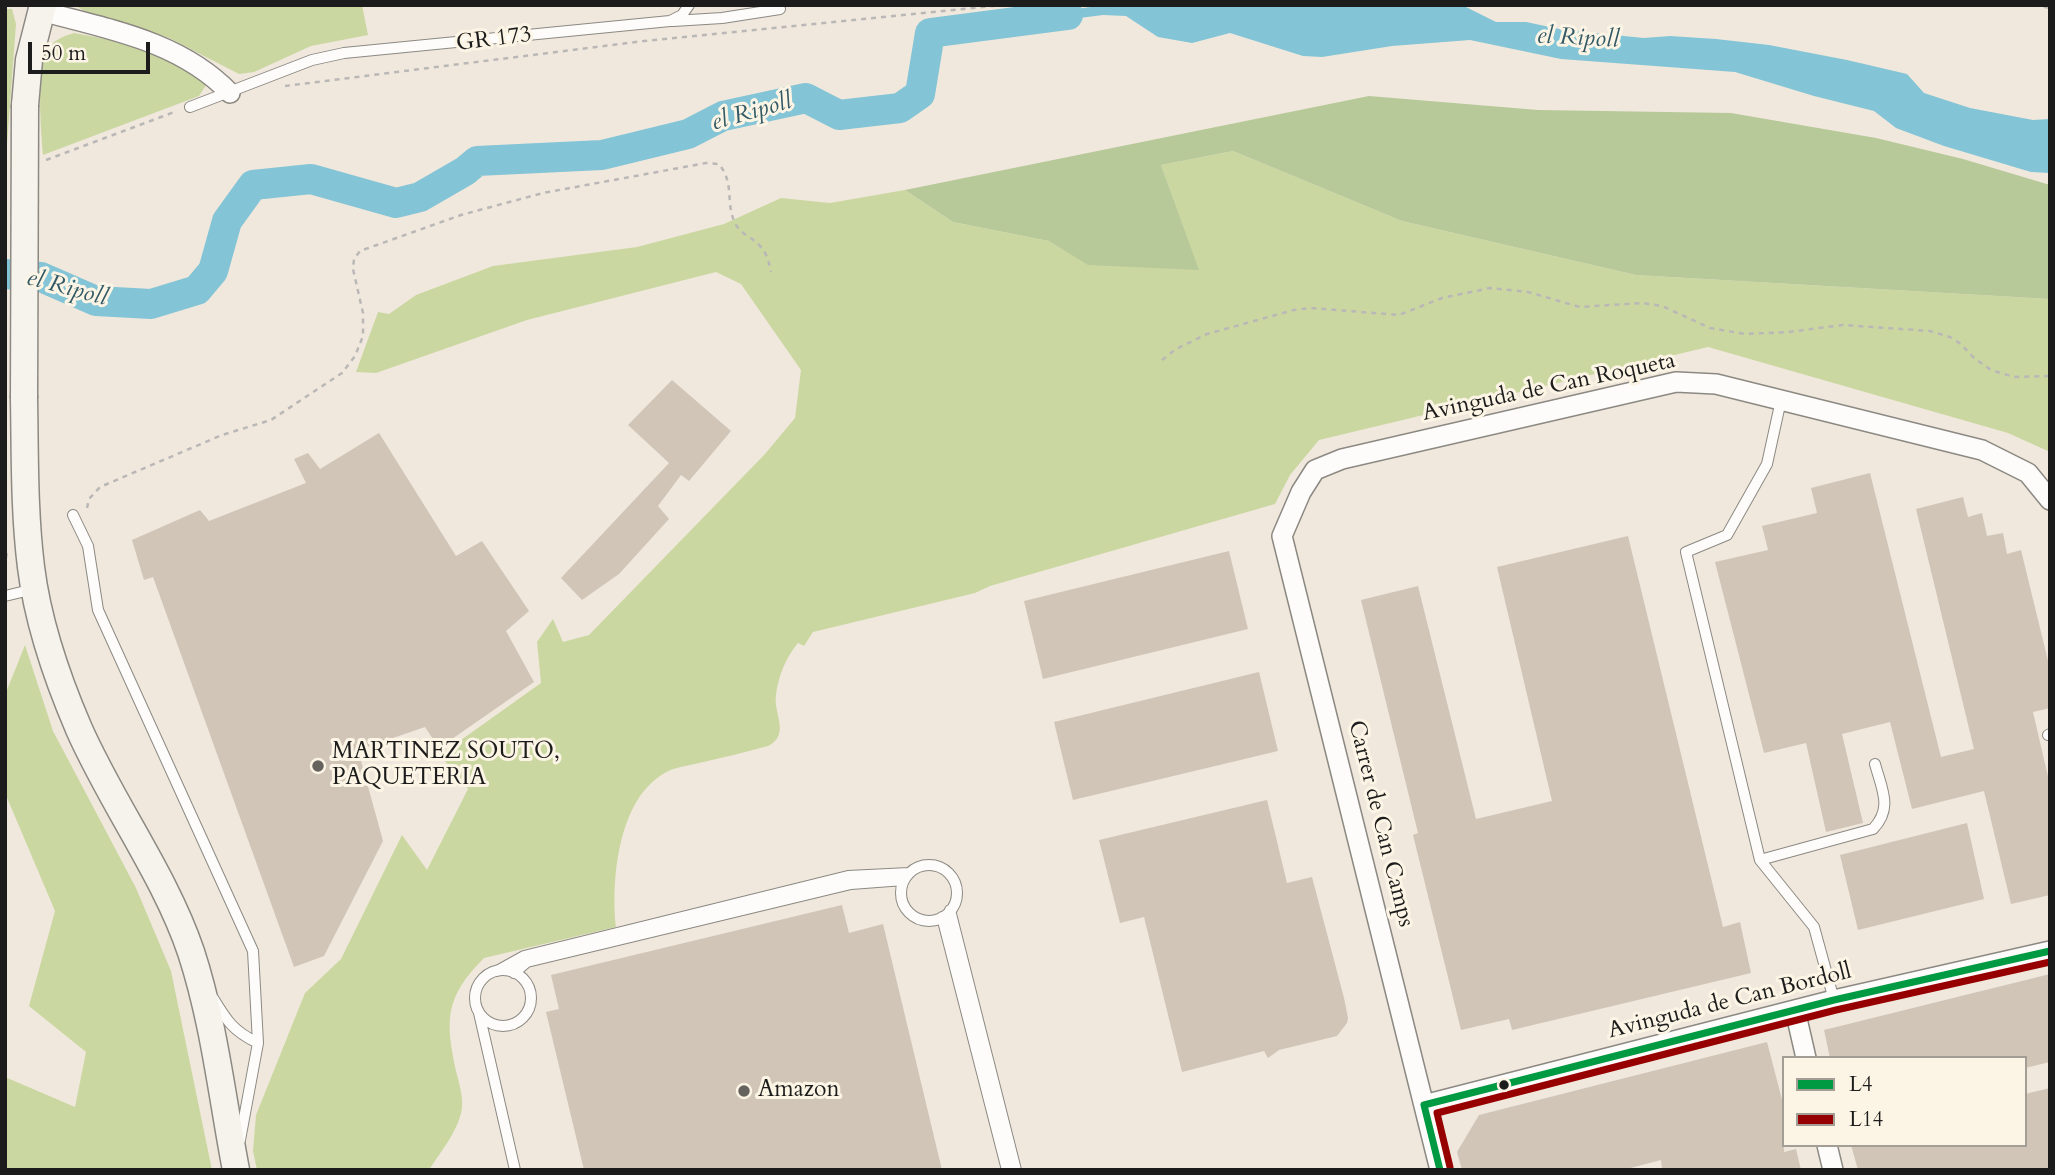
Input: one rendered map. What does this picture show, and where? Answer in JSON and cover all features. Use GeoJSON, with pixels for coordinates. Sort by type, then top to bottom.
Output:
{"type":"FeatureCollection","features":[{"type":"Feature","properties":{"kind":"main road"},"geometry":{"type":"LineString","coordinates":[[39,8],[29,60],[25,105],[24,398],[27,526],[34,589],[49,650],[80,731],[160,884],[190,950],[214,1048],[235,1166]]}},
{"type":"Feature","properties":{"kind":"street"},"geometry":{"type":"LineString","coordinates":[[39,8],[161,45],[199,66],[230,93]]}},
{"type":"Feature","properties":{"kind":"street","name":"Avinguda de Can Roqueta"},"geometry":{"type":"LineString","coordinates":[[1301,492],[1315,470],[1342,458],[1676,382],[1716,384],[1982,450],[2028,473],[2050,500]]}},
{"type":"Feature","properties":{"kind":"street","name":"Carrer de Can Camps"},"geometry":{"type":"LineString","coordinates":[[1301,492],[1282,536],[1440,1170]]}},
{"type":"Feature","properties":{"kind":"street","name":"Avinguda de Can Bordoll"},"geometry":{"type":"LineString","coordinates":[[1424,1105],[1834,1000],[2050,951]]}},
{"type":"Feature","properties":{"kind":"street"},"geometry":{"type":"LineString","coordinates":[[1795,1010],[1806,1056]]}},
{"type":"Feature","properties":{"kind":"street"},"geometry":{"type":"LineString","coordinates":[[1827,1147],[1833,1170]]}},
{"type":"Feature","properties":{"kind":"lane"},"geometry":{"type":"LineString","coordinates":[[670,21],[682,15],[689,5]]}},
{"type":"Feature","properties":{"kind":"lane"},"geometry":{"type":"LineString","coordinates":[[190,107],[312,60],[344,53],[722,18],[780,9]]}},
{"type":"Feature","properties":{"kind":"lane"},"geometry":{"type":"LineString","coordinates":[[1781,400],[1767,464],[1727,535],[1686,552],[1760,860],[1814,927],[1834,1000]]}},
{"type":"Feature","properties":{"kind":"lane"},"geometry":{"type":"LineString","coordinates":[[73,515],[88,546],[98,610],[253,951],[258,1044],[235,1166]]}},
{"type":"Feature","properties":{"kind":"lane"},"geometry":{"type":"LineString","coordinates":[[5,596],[34,589]]}},
{"type":"Feature","properties":{"kind":"lane"},"geometry":{"type":"LineString","coordinates":[[1760,860],[1873,830],[1885,814],[1885,800],[1875,764]]}},
{"type":"Feature","properties":{"kind":"lane"},"geometry":{"type":"LineString","coordinates":[[514,973],[527,962],[837,888],[907,876],[925,865],[941,867],[948,872],[957,888],[957,898],[946,913],[929,920],[911,914],[902,898],[907,876]]}},
{"type":"Feature","properties":{"kind":"lane"},"geometry":{"type":"LineString","coordinates":[[515,1170],[475,1004],[477,987],[482,979],[524,956],[848,876],[907,876]]}},
{"type":"Feature","properties":{"kind":"lane"},"geometry":{"type":"LineString","coordinates":[[946,913],[1007,1170]]}},
{"type":"Feature","properties":{"kind":"lane"},"geometry":{"type":"LineString","coordinates":[[946,913],[1016,1170]]}},
{"type":"Feature","properties":{"kind":"lane"},"geometry":{"type":"LineString","coordinates":[[190,950],[229,1025],[258,1044]]}},
{"type":"Feature","properties":{"kind":"lane"},"geometry":{"type":"LineString","coordinates":[[478,1012],[491,1024],[508,1025],[523,1017],[530,1002],[530,993],[522,978],[514,973],[497,971]]}},
{"type":"Feature","properties":{"kind":"path","name":"GR 173"},"geometry":{"type":"LineString","coordinates":[[276,86],[644,41],[1002,5]]}},
{"type":"Feature","properties":{"kind":"path"},"geometry":{"type":"LineString","coordinates":[[2034,5],[2050,8]]}},
{"type":"Feature","properties":{"kind":"path"},"geometry":{"type":"LineString","coordinates":[[40,163],[190,107]]}},
{"type":"Feature","properties":{"kind":"path"},"geometry":{"type":"LineString","coordinates":[[87,508],[89,499],[100,487],[222,435],[271,420],[342,373],[355,356],[363,336],[363,313],[353,268],[354,259],[360,251],[410,231],[543,193],[706,163],[719,164],[727,175],[737,227],[760,246],[771,272]]}},
{"type":"Feature","properties":{"kind":"path"},"geometry":{"type":"LineString","coordinates":[[1162,360],[1207,334],[1294,310],[1311,308],[1399,316],[1441,298],[1490,288],[1528,292],[1580,307],[1642,303],[1662,306],[1710,328],[1745,334],[1843,325],[1930,331],[1950,337],[1961,344],[1991,370],[2014,377],[2050,376]]}},
{"type":"Feature","properties":{"kind":"green space"},"geometry":{"type":"Polygon","coordinates":[[[74,5],[362,5],[368,35],[311,46],[254,72],[239,74],[169,38],[134,26],[97,18],[74,5]]]}},
{"type":"Feature","properties":{"kind":"green space"},"geometry":{"type":"Polygon","coordinates":[[[5,9],[12,9],[16,24],[5,171],[5,9]]]}},
{"type":"Feature","properties":{"kind":"green space"},"geometry":{"type":"Polygon","coordinates":[[[74,33],[139,45],[210,79],[199,96],[43,155],[40,101],[44,59],[52,44],[74,33]]]}},
{"type":"Feature","properties":{"kind":"green space"},"geometry":{"type":"Polygon","coordinates":[[[1369,96],[1538,110],[1731,113],[1876,138],[1963,159],[2050,185],[2050,299],[1636,275],[1402,221],[1233,151],[1161,165],[1199,270],[1088,265],[1049,241],[953,222],[905,190],[1369,96]]]}},
{"type":"Feature","properties":{"kind":"green space"},"geometry":{"type":"Polygon","coordinates":[[[1233,151],[1402,221],[1636,275],[2050,299],[2050,452],[2008,433],[1708,347],[1319,440],[1290,475],[1275,504],[990,586],[975,593],[813,632],[804,646],[798,643],[781,674],[776,702],[780,730],[775,741],[768,746],[667,772],[648,786],[636,803],[627,822],[617,865],[616,927],[484,958],[471,972],[455,997],[450,1023],[452,1053],[462,1108],[453,1132],[429,1170],[257,1170],[253,1151],[256,1115],[305,993],[341,959],[402,835],[427,870],[468,789],[440,755],[541,683],[537,642],[553,619],[563,642],[589,635],[765,454],[795,418],[801,370],[741,284],[716,272],[527,320],[376,373],[356,372],[378,312],[389,314],[416,295],[493,266],[637,247],[724,224],[781,198],[830,203],[905,190],[953,222],[1049,241],[1088,264],[1198,269],[1161,165],[1233,151]]]}},
{"type":"Feature","properties":{"kind":"green space"},"geometry":{"type":"Polygon","coordinates":[[[25,645],[53,731],[136,888],[171,971],[212,1170],[5,1170],[5,1077],[75,1107],[86,1052],[29,1006],[55,911],[5,793],[5,695],[25,645]]]}},
{"type":"Feature","properties":{"kind":"water"},"geometry":{"type":"Polygon","coordinates":[[[1103,5],[1462,5],[1496,22],[1526,22],[1564,30],[1644,38],[1670,36],[1769,45],[1907,74],[1924,93],[1970,108],[2033,120],[2050,119],[2050,173],[2031,172],[1944,146],[1896,128],[1874,111],[1735,72],[1561,59],[1470,40],[1392,46],[1322,57],[1303,56],[1230,33],[1192,43],[1158,37],[1126,16],[1103,15],[1032,24],[1028,20],[1032,16],[1103,5]]]}},
{"type":"Feature","properties":{"kind":"building"},"geometry":{"type":"Polygon","coordinates":[[[672,380],[731,431],[689,481],[681,475],[658,506],[669,519],[619,574],[582,600],[561,578],[669,463],[628,425],[672,380]]]}},
{"type":"Feature","properties":{"kind":"building"},"geometry":{"type":"Polygon","coordinates":[[[379,433],[456,556],[482,541],[529,611],[506,631],[534,682],[439,748],[425,727],[358,750],[383,841],[324,956],[294,967],[153,577],[144,580],[132,540],[200,510],[209,521],[306,483],[294,459],[308,453],[320,469],[379,433]]]}},
{"type":"Feature","properties":{"kind":"building"},"geometry":{"type":"Polygon","coordinates":[[[1870,473],[1941,757],[1974,749],[1916,509],[1963,497],[1968,517],[1982,513],[1987,536],[2003,533],[2007,554],[2021,550],[2050,669],[2050,708],[2033,712],[2050,785],[2050,895],[2011,904],[1984,791],[1912,809],[1890,722],[1842,734],[1863,823],[1826,832],[1806,743],[1764,753],[1715,562],[1768,550],[1762,526],[1817,513],[1811,488],[1870,473]]]}},
{"type":"Feature","properties":{"kind":"building"},"geometry":{"type":"Polygon","coordinates":[[[1628,536],[1723,927],[1740,922],[1751,973],[1512,1030],[1509,1019],[1461,1030],[1413,835],[1418,833],[1361,600],[1418,586],[1476,819],[1552,801],[1497,567],[1628,536]]]}},
{"type":"Feature","properties":{"kind":"building"},"geometry":{"type":"Polygon","coordinates":[[[1229,551],[1248,629],[1043,679],[1024,601],[1229,551]]]}},
{"type":"Feature","properties":{"kind":"building"},"geometry":{"type":"Polygon","coordinates":[[[1259,672],[1278,751],[1073,800],[1054,722],[1259,672]]]}},
{"type":"Feature","properties":{"kind":"building"},"geometry":{"type":"Polygon","coordinates":[[[1267,800],[1287,883],[1312,877],[1344,998],[1347,1023],[1337,1036],[1279,1050],[1268,1058],[1264,1051],[1182,1072],[1144,917],[1120,923],[1099,840],[1267,800]]]}},
{"type":"Feature","properties":{"kind":"building"},"geometry":{"type":"Polygon","coordinates":[[[1967,823],[1984,899],[1858,930],[1840,855],[1967,823]]]}},
{"type":"Feature","properties":{"kind":"building","name":"Amazon"},"geometry":{"type":"Polygon","coordinates":[[[842,905],[849,933],[883,924],[942,1170],[584,1170],[546,1012],[559,1009],[551,975],[842,905]]]}},
{"type":"Feature","properties":{"kind":"building"},"geometry":{"type":"Polygon","coordinates":[[[2050,974],[2050,1062],[2027,1068],[2027,1056],[1830,1056],[1824,1030],[2050,974]]]}},
{"type":"Feature","properties":{"kind":"building"},"geometry":{"type":"Polygon","coordinates":[[[1767,1042],[1782,1099],[1782,1147],[1784,1152],[1796,1149],[1801,1170],[1662,1170],[1661,1160],[1623,1170],[1462,1170],[1457,1152],[1479,1115],[1767,1042]]]}},
{"type":"Feature","properties":{"kind":"building"},"geometry":{"type":"Polygon","coordinates":[[[2050,1088],[2050,1170],[1858,1170],[1852,1147],[2027,1147],[2027,1094],[2050,1088]]]}},
{"type":"Feature","properties":{"kind":"waterway","name":"el Ripoll"},"geometry":{"type":"LineString","coordinates":[[5,274],[41,277],[96,301],[151,304],[197,290],[213,271],[227,221],[253,185],[311,179],[396,203],[420,197],[477,161],[602,155],[688,134],[723,116],[806,98],[839,115],[900,108],[920,94],[930,33],[1068,15]]}},
{"type":"Feature","properties":{"kind":"transit line","name":"L4"},"geometry":{"type":"LineString","coordinates":[[1424,1105],[1834,1000],[2050,951]]}},
{"type":"Feature","properties":{"kind":"transit line","name":"L14"},"geometry":{"type":"LineString","coordinates":[[1450,1167],[1437,1113],[1836,1010],[2050,962]]}},
{"type":"Feature","properties":{"kind":"transit line","name":"L4"},"geometry":{"type":"LineString","coordinates":[[1424,1105],[1440,1170]]}},
{"type":"Feature","properties":{"kind":"place","name":"MARTINEZ SOUTO, PAQUETERIA"},"geometry":{"type":"Point","coordinates":[318,766]}},
{"type":"Feature","properties":{"kind":"place","name":"Amazon"},"geometry":{"type":"Point","coordinates":[744,1091]}}]}
